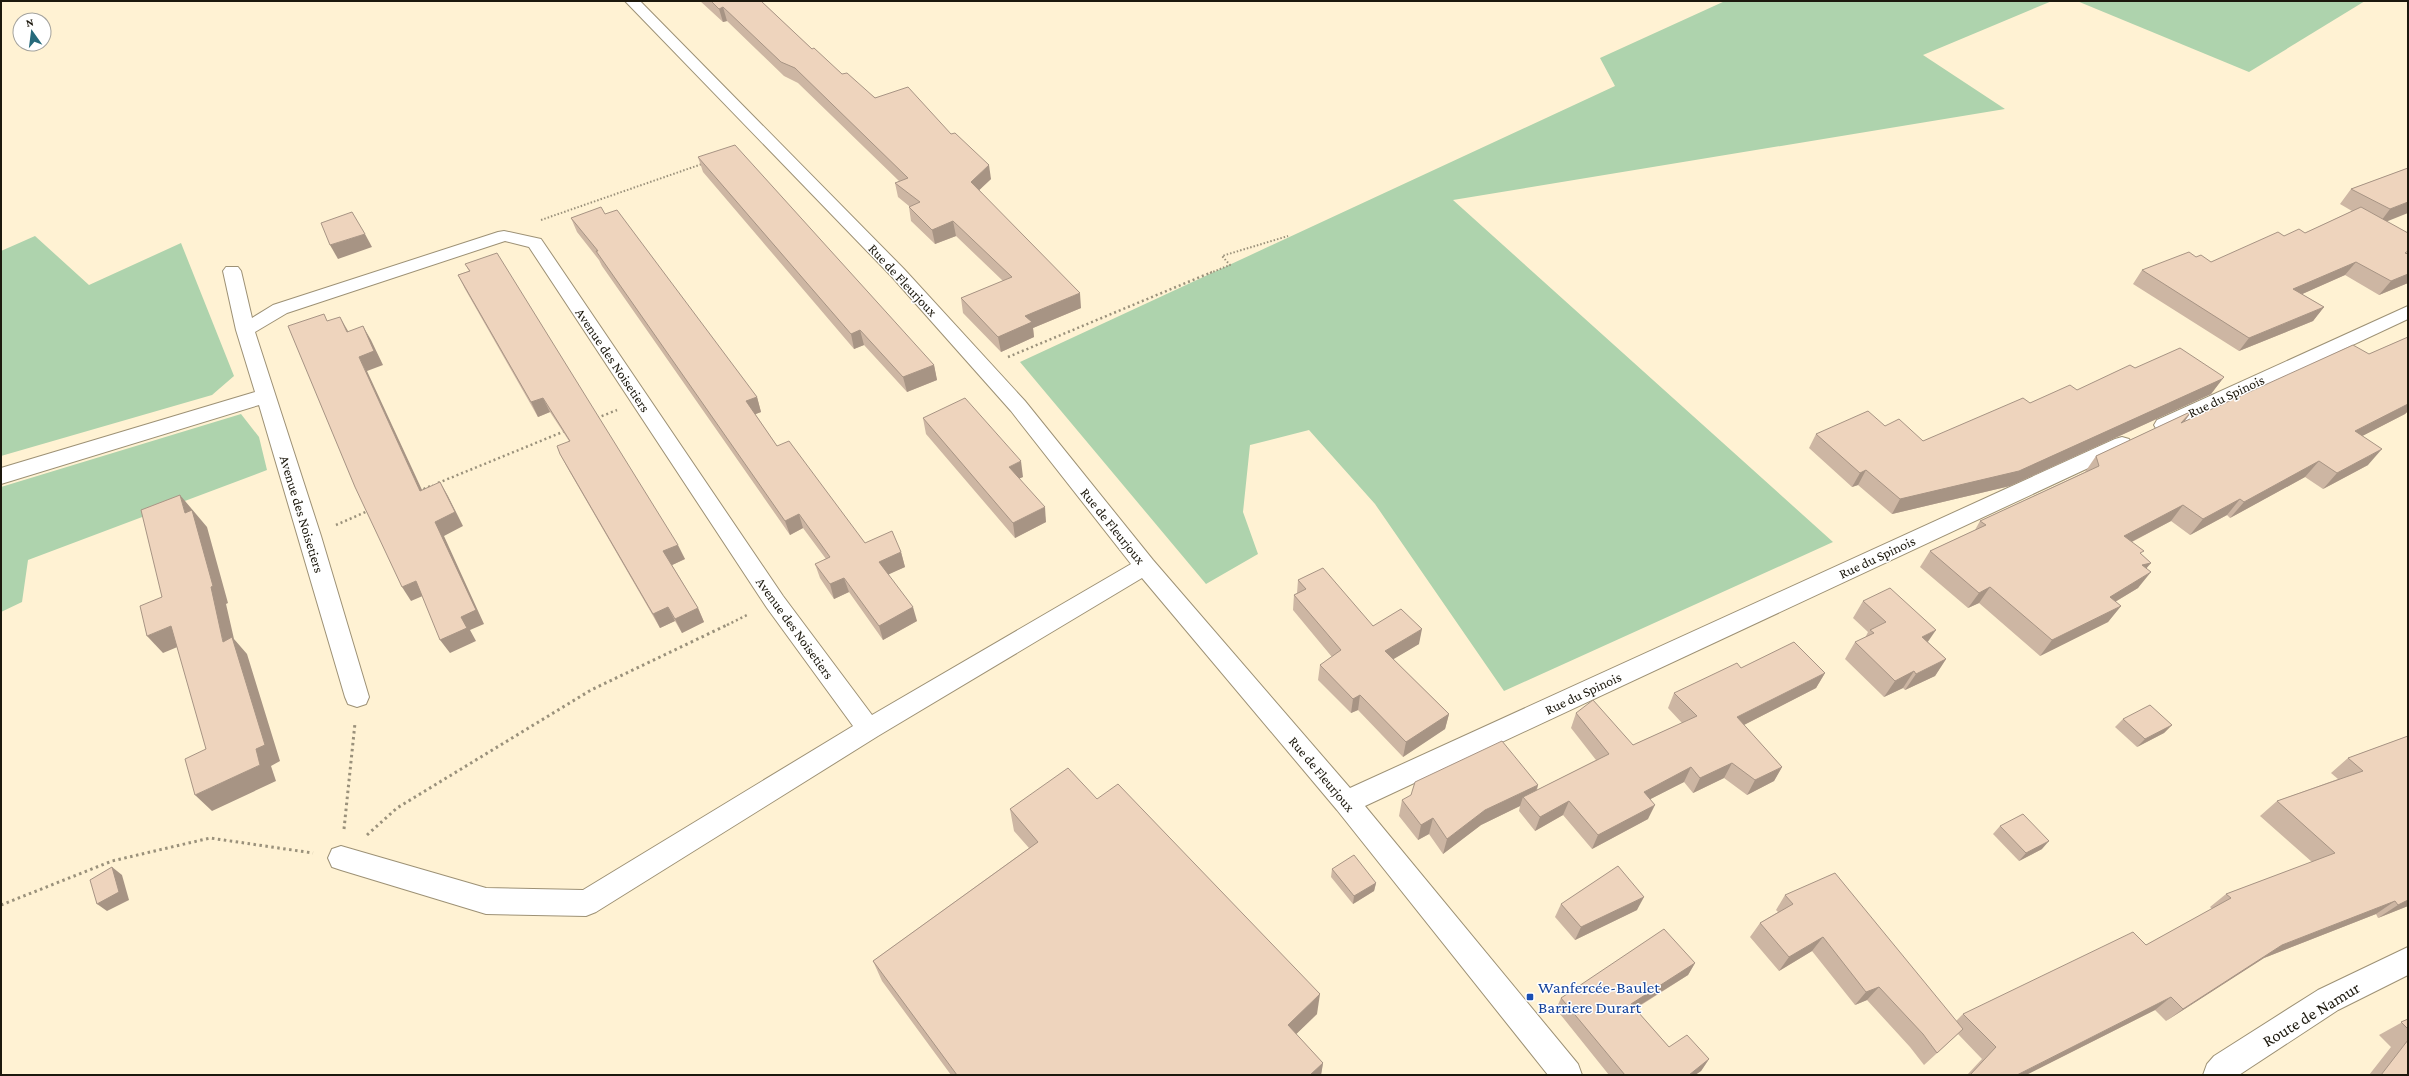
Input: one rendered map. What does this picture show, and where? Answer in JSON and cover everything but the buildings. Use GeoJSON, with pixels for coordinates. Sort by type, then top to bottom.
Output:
{"type":"FeatureCollection","features":[{"type":"Feature","properties":{"kind":"street","name":"Rue de Fleurjoux"},"geometry":{"type":"LineString","coordinates":[[632,1],[898,273],[1018,406],[1145,566],[1346,802],[1567,1075]]}},
{"type":"Feature","properties":{"kind":"street"},"geometry":{"type":"LineString","coordinates":[[245,330],[280,309],[504,236]]}},
{"type":"Feature","properties":{"kind":"street","name":"Avenue des Noisetiers"},"geometry":{"type":"LineString","coordinates":[[504,236],[534,243],[775,602],[869,729]]}},
{"type":"Feature","properties":{"kind":"street","name":"Avenue des Noisetiers"},"geometry":{"type":"LineString","coordinates":[[232,271],[245,330],[310,536],[357,697]]}},
{"type":"Feature","properties":{"kind":"street","name":"Rue du Spinois"},"geometry":{"type":"LineString","coordinates":[[1346,802],[2408,312]]}},
{"type":"Feature","properties":{"kind":"street"},"geometry":{"type":"LineString","coordinates":[[1,476],[265,396]]}},
{"type":"Feature","properties":{"kind":"street"},"geometry":{"type":"LineString","coordinates":[[341,858],[486,901],[586,903],[869,729],[1145,566]]}},
{"type":"Feature","properties":{"kind":"street","name":"Route de Namur"},"geometry":{"type":"LineString","coordinates":[[2218,1075],[2225,1067],[2328,1000],[2408,960]]}},
{"type":"Feature","properties":{"kind":"path"},"geometry":{"type":"LineString","coordinates":[[504,236],[528,225],[705,163]]}},
{"type":"Feature","properties":{"kind":"path"},"geometry":{"type":"LineString","coordinates":[[983,368],[1230,265],[1222,256],[1288,236]]}},
{"type":"Feature","properties":{"kind":"path"},"geometry":{"type":"LineString","coordinates":[[596,418],[640,400]]}},
{"type":"Feature","properties":{"kind":"path"},"geometry":{"type":"LineString","coordinates":[[412,494],[567,430]]}},
{"type":"Feature","properties":{"kind":"path"},"geometry":{"type":"LineString","coordinates":[[310,536],[376,508]]}},
{"type":"Feature","properties":{"kind":"path"},"geometry":{"type":"LineString","coordinates":[[341,858],[397,808],[590,690],[775,602]]}},
{"type":"Feature","properties":{"kind":"path"},"geometry":{"type":"LineString","coordinates":[[341,858],[357,697]]}},
{"type":"Feature","properties":{"kind":"path"},"geometry":{"type":"LineString","coordinates":[[1,905],[112,861],[210,838],[341,858]]}},
{"type":"Feature","properties":{"kind":"green space"},"geometry":{"type":"Polygon","coordinates":[[[1725,1],[2052,1],[1923,55],[2005,109],[1453,200],[1833,542],[1504,691],[1375,504],[1309,430],[1250,445],[1243,512],[1258,554],[1206,584],[1020,362],[1615,86],[1600,58],[1725,1]]]}},
{"type":"Feature","properties":{"kind":"green space"},"geometry":{"type":"Polygon","coordinates":[[[2077,1],[2365,1],[2249,72],[2077,1]]]}},
{"type":"Feature","properties":{"kind":"green space"},"geometry":{"type":"Polygon","coordinates":[[[35,236],[89,285],[181,243],[234,376],[212,395],[1,456],[1,251],[35,236]]]}},
{"type":"Feature","properties":{"kind":"green space"},"geometry":{"type":"Polygon","coordinates":[[[241,414],[259,437],[267,470],[28,560],[22,602],[1,612],[1,487],[241,414]]]}},
{"type":"Feature","properties":{"kind":"place","name":"Wanfercée-Baulet Barriere Durart"},"geometry":{"type":"Point","coordinates":[1530,997]}}]}
